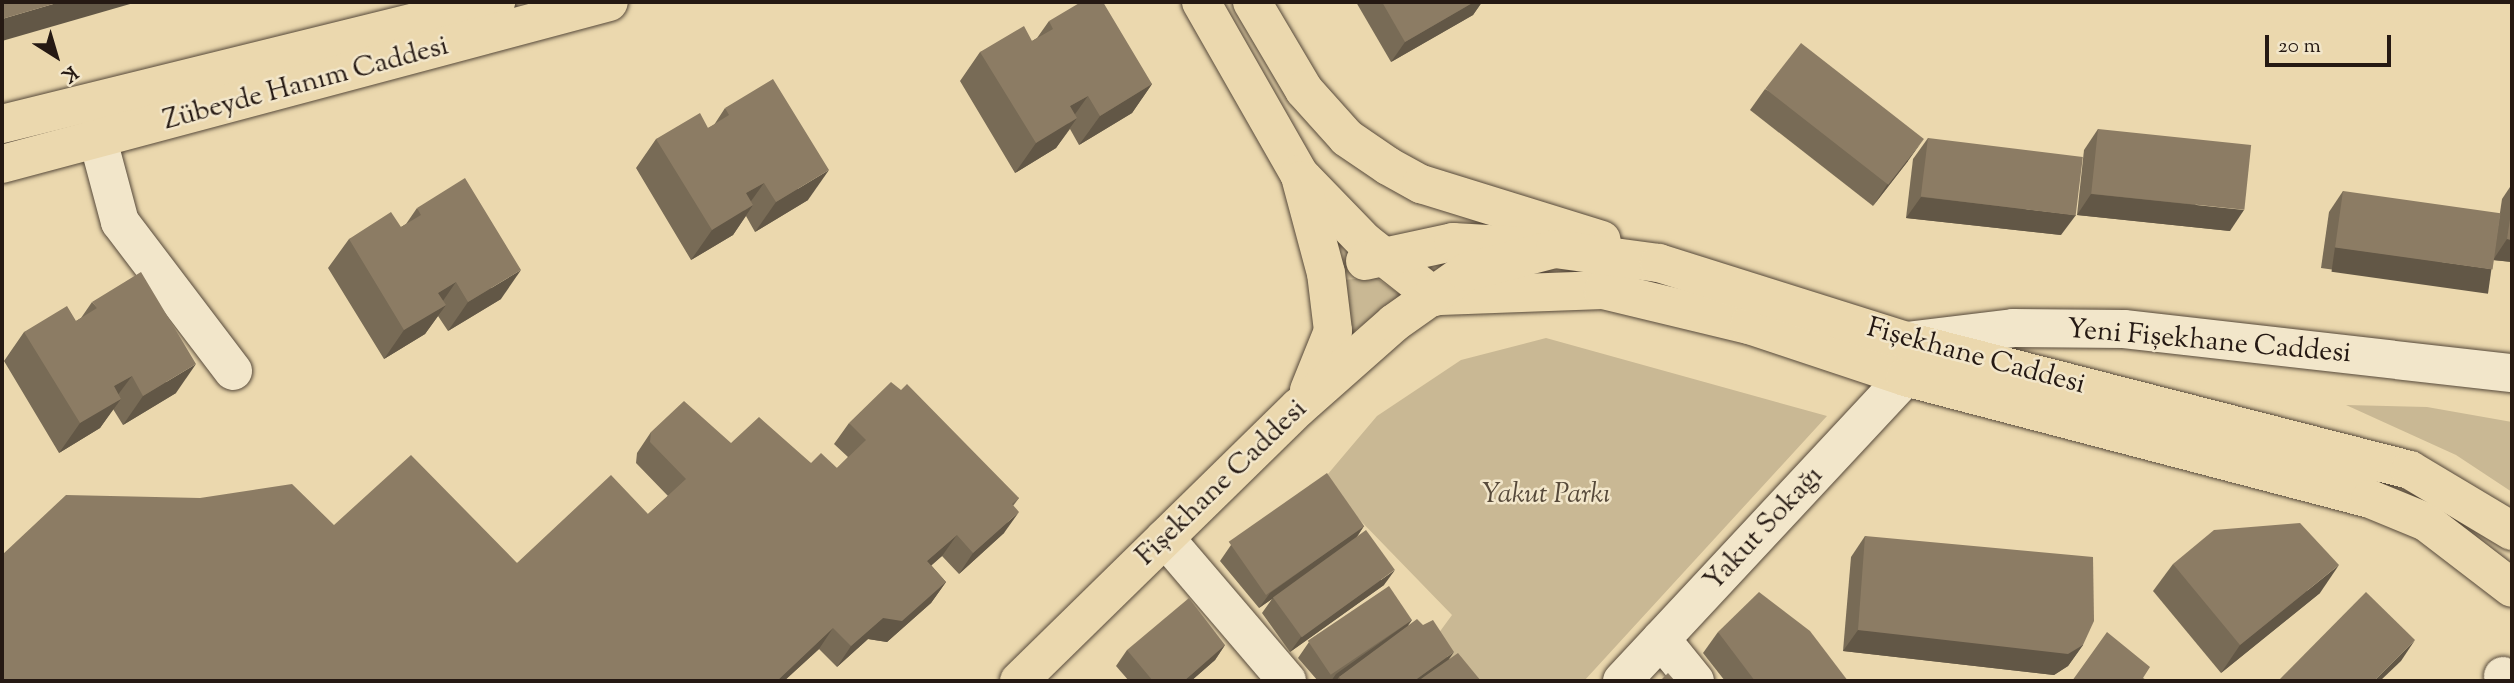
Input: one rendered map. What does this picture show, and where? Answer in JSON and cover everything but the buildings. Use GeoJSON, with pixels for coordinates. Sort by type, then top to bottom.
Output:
{"type":"FeatureCollection","features":[{"type":"Feature","properties":{"kind":"main road","name":"Zübeyde Hanım Caddesi"},"geometry":{"type":"LineString","coordinates":[[2,124],[496,2]]}},
{"type":"Feature","properties":{"kind":"main road","name":"Zübeyde Hanım Caddesi"},"geometry":{"type":"LineString","coordinates":[[2,164],[609,2]]}},
{"type":"Feature","properties":{"kind":"main road"},"geometry":{"type":"LineString","coordinates":[[1201,2],[1299,174],[1326,273],[1331,346],[1298,408]]}},
{"type":"Feature","properties":{"kind":"main road"},"geometry":{"type":"LineString","coordinates":[[1252,2],[1304,90],[1347,138],[1388,166],[1421,184],[1577,229],[1659,263]]}},
{"type":"Feature","properties":{"kind":"main road"},"geometry":{"type":"LineString","coordinates":[[1299,174],[1381,257],[1435,297]]}},
{"type":"Feature","properties":{"kind":"main road"},"geometry":{"type":"LineString","coordinates":[[1326,273],[1381,257],[1453,242],[1555,249]]}},
{"type":"Feature","properties":{"kind":"main road","name":"Fişekhane Caddesi"},"geometry":{"type":"LineString","coordinates":[[1019,681],[1298,408],[1394,324],[1435,297],[1466,272],[1555,249],[1659,263],[1906,359],[2370,499],[2426,522],[2512,588]]}},
{"type":"Feature","properties":{"kind":"main road","name":"Fişekhane Caddesi"},"geometry":{"type":"LineString","coordinates":[[1435,297],[1603,290],[1749,325],[2410,470],[2512,531]]}},
{"type":"Feature","properties":{"kind":"street"},"geometry":{"type":"LineString","coordinates":[[98,140],[120,222],[233,371]]}},
{"type":"Feature","properties":{"kind":"street","name":"Yeni Fişekhane Caddesi"},"geometry":{"type":"LineString","coordinates":[[1906,359],[2013,328],[2124,329],[2512,373]]}},
{"type":"Feature","properties":{"kind":"street","name":"Yakut Sokağı"},"geometry":{"type":"LineString","coordinates":[[1622,681],[1906,359]]}},
{"type":"Feature","properties":{"kind":"street"},"geometry":{"type":"LineString","coordinates":[[1165,538],[1287,681]]}},
{"type":"Feature","properties":{"kind":"street"},"geometry":{"type":"LineString","coordinates":[[1661,639],[1695,681]]}},
{"type":"Feature","properties":{"kind":"green space"},"geometry":{"type":"Polygon","coordinates":[[[1375,277],[1402,296],[1343,339],[1344,280],[1375,277]]]}},
{"type":"Feature","properties":{"kind":"green space","name":"Yakut Parkı"},"geometry":{"type":"Polygon","coordinates":[[[1546,338],[1827,416],[1584,681],[1462,681],[1430,645],[1452,615],[1322,481],[1377,416],[1461,360],[1546,338]]]}},
{"type":"Feature","properties":{"kind":"green space"},"geometry":{"type":"Polygon","coordinates":[[[2346,405],[2427,407],[2512,422],[2512,492],[2456,455],[2346,405]]]}}]}
